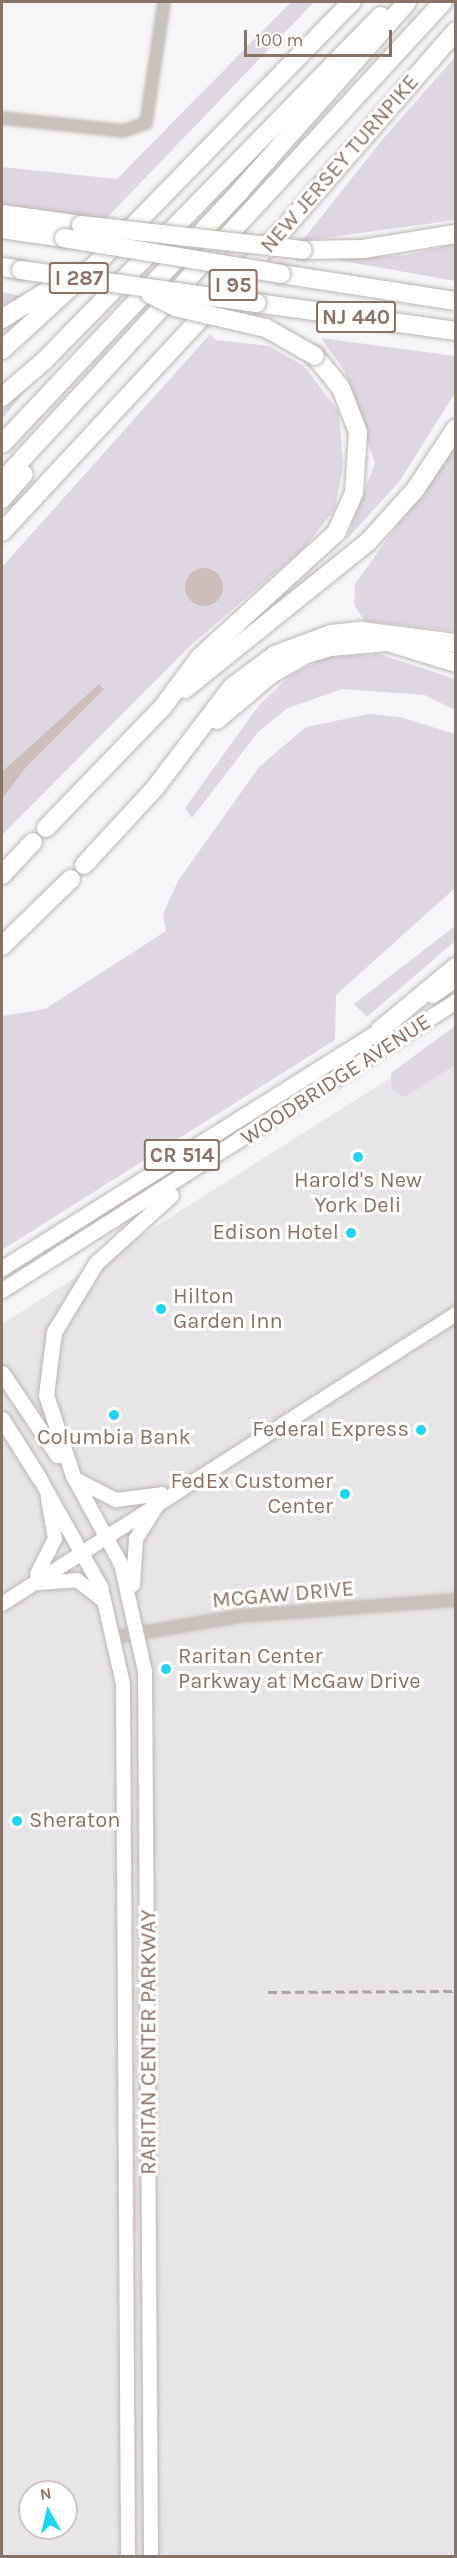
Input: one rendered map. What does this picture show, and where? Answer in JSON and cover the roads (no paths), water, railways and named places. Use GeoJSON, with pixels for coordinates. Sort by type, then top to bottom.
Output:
{"type":"FeatureCollection","features":[{"type":"Feature","properties":{"kind":"highway"},"geometry":{"type":"LineString","coordinates":[[2,350],[97,263],[352,2]]}},
{"type":"Feature","properties":{"kind":"highway"},"geometry":{"type":"LineString","coordinates":[[2,397],[44,361],[395,2]]}},
{"type":"Feature","properties":{"kind":"highway","name":"I 95"},"geometry":{"type":"LineString","coordinates":[[2,444],[233,200],[407,2]]}},
{"type":"Feature","properties":{"kind":"highway","name":"NEW JERSEY TURNPIKE"},"geometry":{"type":"LineString","coordinates":[[2,481],[71,410],[443,2]]}},
{"type":"Feature","properties":{"kind":"highway","name":"NEW JERSEY TURNPIKE"},"geometry":{"type":"LineString","coordinates":[[4,531],[274,240],[456,31]]}},
{"type":"Feature","properties":{"kind":"highway"},"geometry":{"type":"LineString","coordinates":[[2,214],[303,250],[363,249],[456,234]]}},
{"type":"Feature","properties":{"kind":"highway","name":"NJ 440"},"geometry":{"type":"LineString","coordinates":[[2,229],[456,301]]}},
{"type":"Feature","properties":{"kind":"highway"},"geometry":{"type":"LineString","coordinates":[[2,319],[97,263]]}},
{"type":"Feature","properties":{"kind":"highway","name":"I 287"},"geometry":{"type":"LineString","coordinates":[[2,267],[137,287]]}},
{"type":"Feature","properties":{"kind":"highway"},"geometry":{"type":"LineString","coordinates":[[137,287],[175,307],[266,328],[315,356],[341,388],[358,432],[358,472],[347,514],[316,556],[200,657],[162,708]]}},
{"type":"Feature","properties":{"kind":"highway","name":"NJ 440"},"geometry":{"type":"LineString","coordinates":[[137,287],[456,331]]}},
{"type":"Feature","properties":{"kind":"highway"},"geometry":{"type":"LineString","coordinates":[[2,500],[48,448],[71,410]]}},
{"type":"Feature","properties":{"kind":"highway"},"geometry":{"type":"LineString","coordinates":[[46,828],[162,708],[368,542],[415,490],[456,428]]}},
{"type":"Feature","properties":{"kind":"highway"},"geometry":{"type":"LineString","coordinates":[[84,866],[193,741],[249,671],[301,643],[362,631],[456,643]]}},
{"type":"Feature","properties":{"kind":"highway"},"geometry":{"type":"LineString","coordinates":[[193,741],[270,675],[304,655],[357,642],[387,642],[456,663]]}},
{"type":"Feature","properties":{"kind":"highway"},"geometry":{"type":"LineString","coordinates":[[2,874],[33,842]]}},
{"type":"Feature","properties":{"kind":"highway"},"geometry":{"type":"LineString","coordinates":[[2,946],[71,879]]}},
{"type":"Feature","properties":{"kind":"highway"},"geometry":{"type":"LineString","coordinates":[[381,1030],[456,967]]}},
{"type":"Feature","properties":{"kind":"main road","name":"WOODBRIDGE AVENUE"},"geometry":{"type":"LineString","coordinates":[[2,1268],[381,1030],[456,980]]}},
{"type":"Feature","properties":{"kind":"main road","name":"WOODBRIDGE AVENUE"},"geometry":{"type":"LineString","coordinates":[[2,1290],[250,1136],[456,1001]]}},
{"type":"Feature","properties":{"kind":"main road"},"geometry":{"type":"LineString","coordinates":[[73,1476],[45,1386],[49,1351],[62,1315],[121,1236],[250,1136]]}},
{"type":"Feature","properties":{"kind":"main road"},"geometry":{"type":"LineString","coordinates":[[2,1604],[108,1533],[456,1314]]}},
{"type":"Feature","properties":{"kind":"main road"},"geometry":{"type":"LineString","coordinates":[[2,1373],[73,1476],[94,1492],[123,1501],[189,1482]]}},
{"type":"Feature","properties":{"kind":"main road"},"geometry":{"type":"LineString","coordinates":[[2,1419],[41,1481],[53,1519],[54,1545],[21,1590]]}},
{"type":"Feature","properties":{"kind":"main road","name":"RARITAN CENTER PARKWAY"},"geometry":{"type":"LineString","coordinates":[[73,1476],[108,1533],[135,1611],[140,1634],[148,1760],[151,2556]]}},
{"type":"Feature","properties":{"kind":"main road","name":"RARITAN CENTER PARKWAY"},"geometry":{"type":"LineString","coordinates":[[41,1481],[83,1549],[108,1606],[116,1637],[125,1731],[128,2556]]}},
{"type":"Feature","properties":{"kind":"main road"},"geometry":{"type":"LineString","coordinates":[[135,1611],[136,1539],[170,1494]]}},
{"type":"Feature","properties":{"kind":"main road"},"geometry":{"type":"LineString","coordinates":[[21,1590],[72,1579],[93,1588],[108,1606]]}},
{"type":"Feature","properties":{"kind":"street"},"geometry":{"type":"LineString","coordinates":[[2,118],[123,131],[146,123],[164,2]]}},
{"type":"Feature","properties":{"kind":"street","name":"MCGAW DRIVE"},"geometry":{"type":"LineString","coordinates":[[116,1637],[240,1616],[456,1600]]}},
{"type":"Feature","properties":{"kind":"railway"},"geometry":{"type":"LineString","coordinates":[[268,1992],[456,1991]]}},
{"type":"Feature","properties":{"kind":"place","name":"Harold's New York Deli"},"geometry":{"type":"Point","coordinates":[358,1157]}},
{"type":"Feature","properties":{"kind":"place","name":"Edison Hotel"},"geometry":{"type":"Point","coordinates":[351,1233]}},
{"type":"Feature","properties":{"kind":"place","name":"Hilton Garden Inn"},"geometry":{"type":"Point","coordinates":[161,1309]}},
{"type":"Feature","properties":{"kind":"place","name":"Columbia Bank"},"geometry":{"type":"Point","coordinates":[114,1415]}},
{"type":"Feature","properties":{"kind":"place","name":"Federal Express"},"geometry":{"type":"Point","coordinates":[421,1430]}},
{"type":"Feature","properties":{"kind":"place","name":"FedEx Customer Center"},"geometry":{"type":"Point","coordinates":[345,1494]}},
{"type":"Feature","properties":{"kind":"place","name":"Raritan Center Parkway at McGaw Drive"},"geometry":{"type":"Point","coordinates":[166,1669]}},
{"type":"Feature","properties":{"kind":"place","name":"Sheraton"},"geometry":{"type":"Point","coordinates":[17,1821]}}]}
